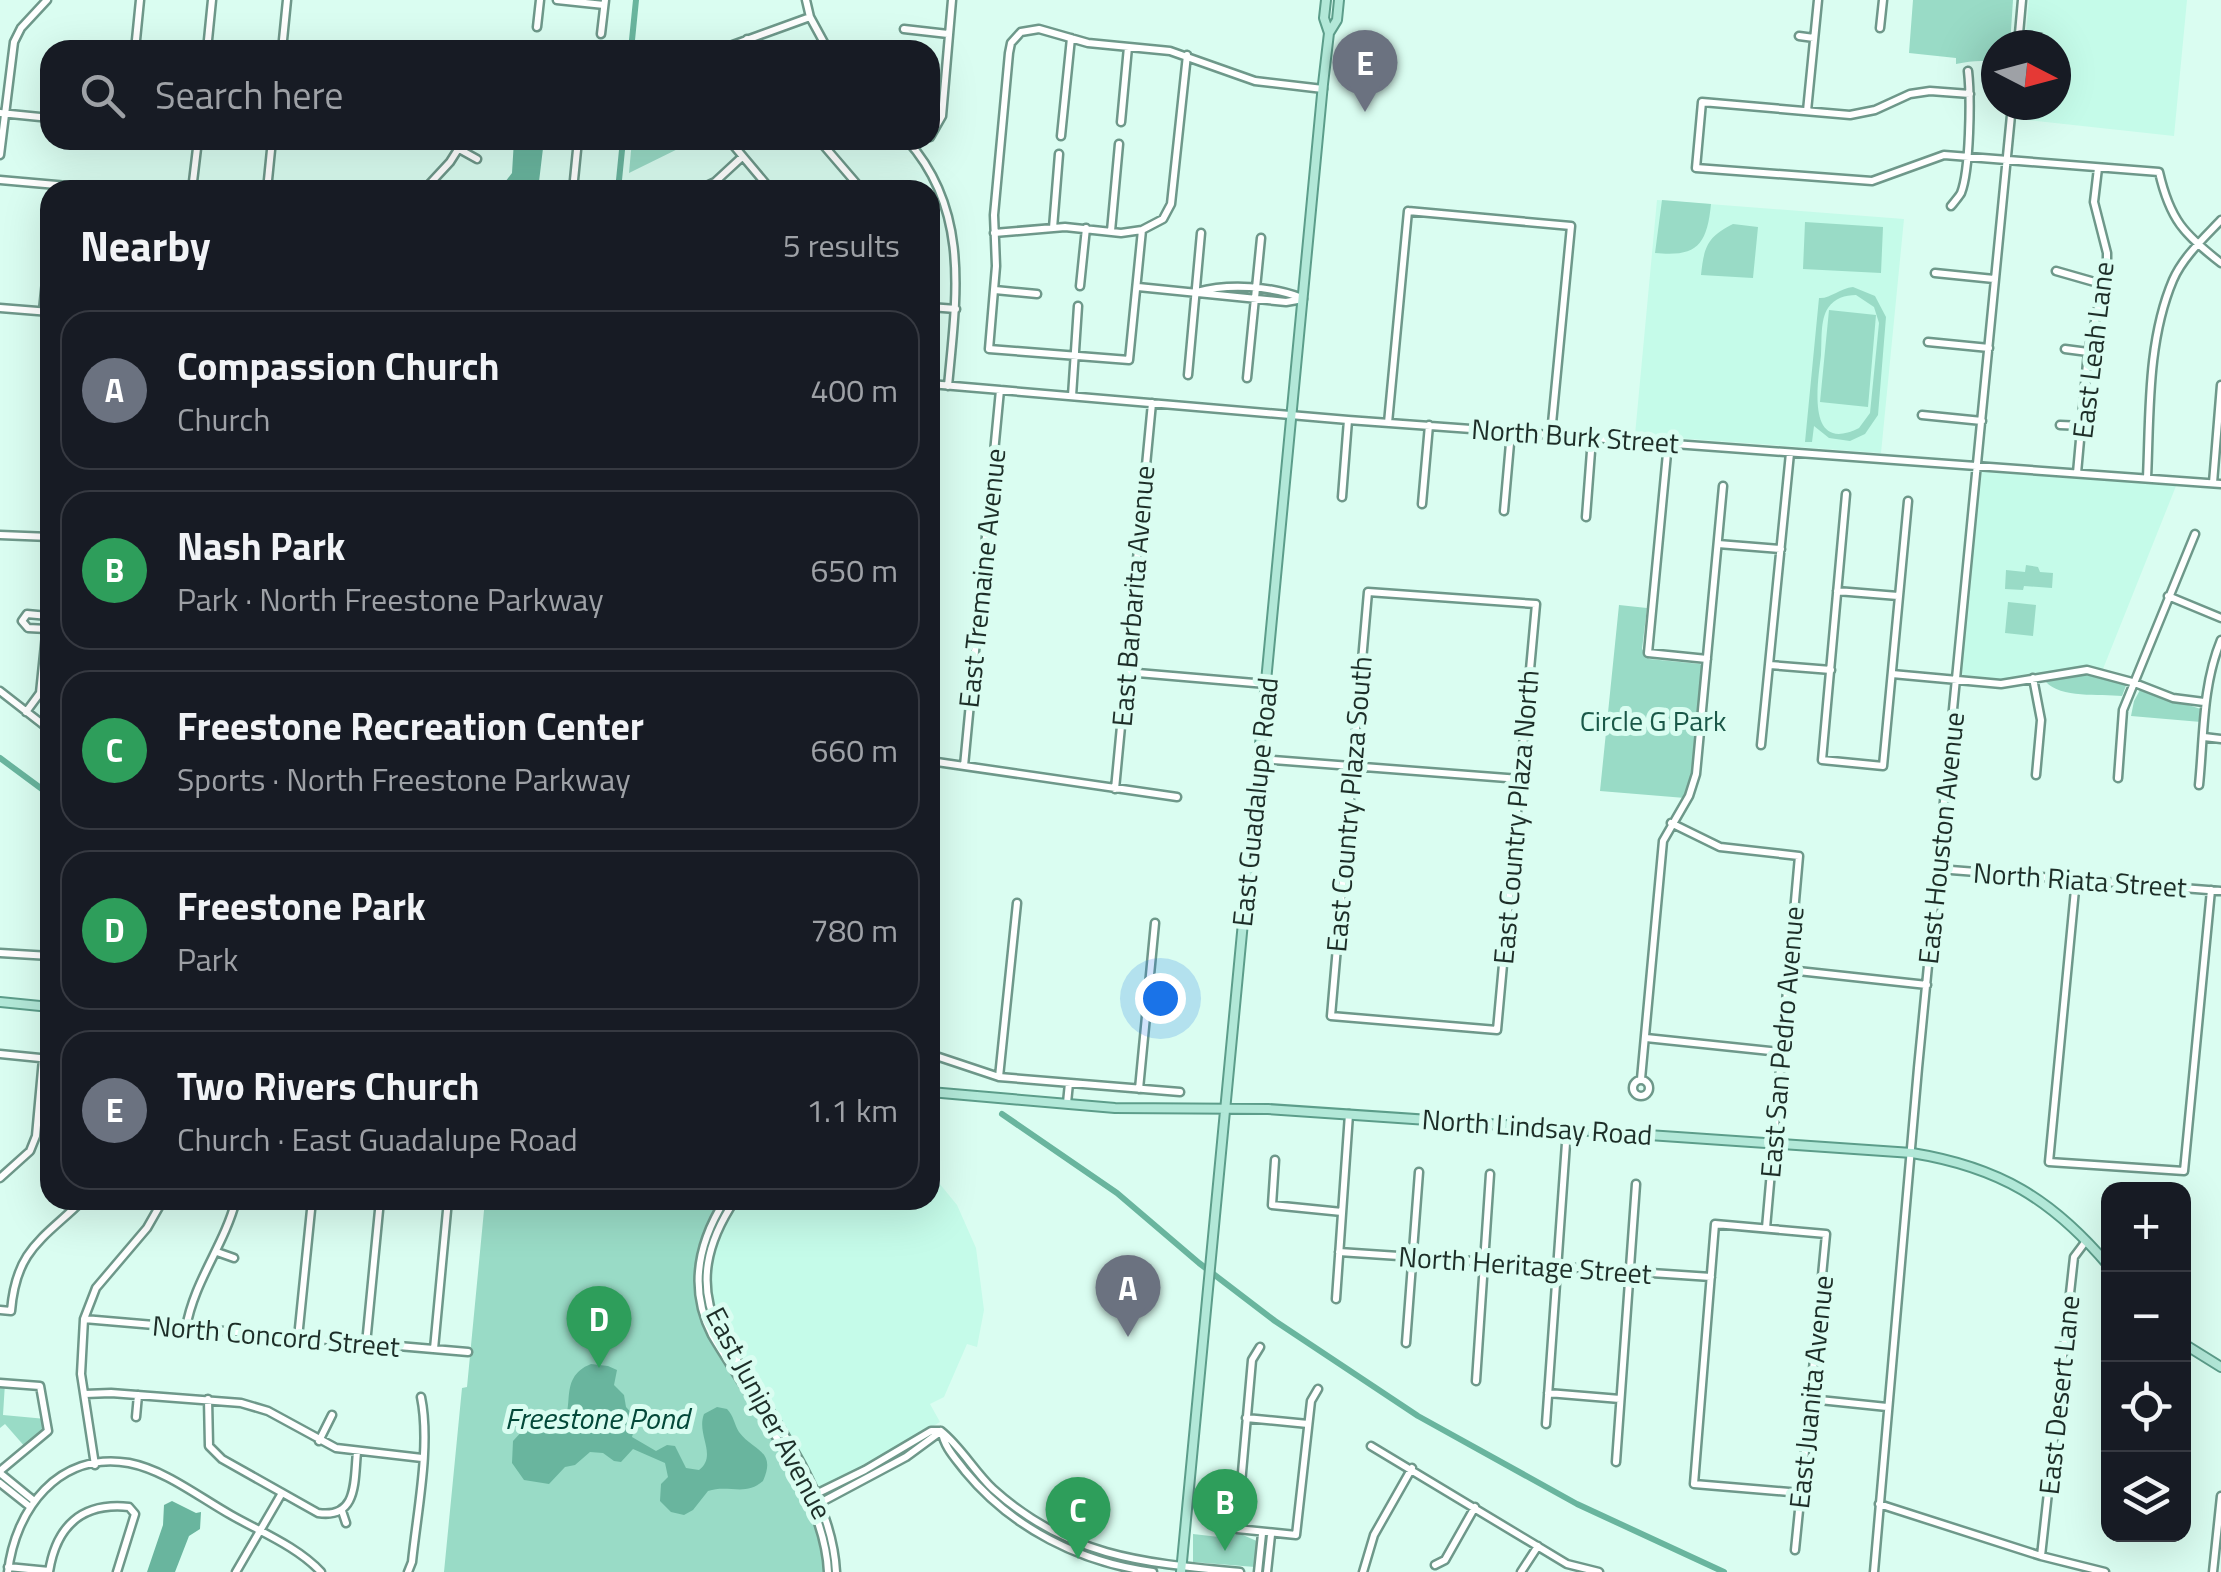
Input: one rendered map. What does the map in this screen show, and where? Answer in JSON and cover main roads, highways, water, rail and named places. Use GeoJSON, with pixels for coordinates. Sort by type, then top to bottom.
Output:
{"type":"FeatureCollection","features":[{"type":"Feature","properties":{"kind":"main road","name":"East Guadalupe Road"},"geometry":{"type":"LineString","coordinates":[[1326,0],[1324,18],[1329,33]]}},
{"type":"Feature","properties":{"kind":"main road","name":"East Guadalupe Road"},"geometry":{"type":"LineString","coordinates":[[1181,1569],[1323,89],[1329,33],[1339,0]]}},
{"type":"Feature","properties":{"kind":"main road"},"geometry":{"type":"LineString","coordinates":[[0,1002],[40,1006]]}},
{"type":"Feature","properties":{"kind":"main road","name":"North Lindsay Road"},"geometry":{"type":"LineString","coordinates":[[940,1093],[1156,1110],[1350,1114],[1912,1154],[1956,1161],[2013,1182],[2063,1216],[2101,1257]]}},
{"type":"Feature","properties":{"kind":"main road"},"geometry":{"type":"LineString","coordinates":[[2191,1348],[2221,1367]]}},
{"type":"Feature","properties":{"kind":"water"},"geometry":{"type":"Polygon","coordinates":[[[513,150],[543,150],[539,180],[507,180],[512,173],[513,150]]]}},
{"type":"Feature","properties":{"kind":"water","name":"Freestone Pond"},"geometry":{"type":"Polygon","coordinates":[[[591,1364],[617,1370],[614,1385],[637,1419],[632,1437],[656,1451],[667,1445],[675,1446],[686,1468],[699,1470],[707,1458],[704,1414],[717,1407],[727,1409],[739,1432],[765,1457],[767,1471],[763,1481],[750,1488],[708,1491],[684,1515],[671,1512],[660,1501],[661,1484],[668,1477],[665,1463],[633,1449],[621,1462],[603,1453],[590,1452],[575,1465],[565,1467],[549,1484],[524,1480],[512,1463],[513,1441],[525,1428],[550,1426],[564,1419],[570,1386],[580,1370],[591,1364]]]}},
{"type":"Feature","properties":{"kind":"water"},"geometry":{"type":"Polygon","coordinates":[[[172,1501],[201,1512],[200,1529],[189,1536],[175,1572],[147,1572],[163,1525],[164,1505],[172,1501]]]}},
{"type":"Feature","properties":{"kind":"waterway"},"geometry":{"type":"LineString","coordinates":[[632,40],[636,0]]}},
{"type":"Feature","properties":{"kind":"waterway"},"geometry":{"type":"LineString","coordinates":[[619,180],[622,150]]}},
{"type":"Feature","properties":{"kind":"waterway"},"geometry":{"type":"LineString","coordinates":[[0,758],[40,788]]}},
{"type":"Feature","properties":{"kind":"waterway"},"geometry":{"type":"LineString","coordinates":[[1002,1114],[1117,1193],[1275,1321],[1418,1416],[1577,1504],[1724,1572]]}},
{"type":"Feature","properties":{"kind":"place","name":"Two Rivers Church"},"geometry":{"type":"Point","coordinates":[1365,112]}},
{"type":"Feature","properties":{"kind":"place","name":"Compassion Church"},"geometry":{"type":"Point","coordinates":[1128,1337]}},
{"type":"Feature","properties":{"kind":"place","name":"Freestone Park"},"geometry":{"type":"Point","coordinates":[599,1368]}},
{"type":"Feature","properties":{"kind":"place","name":"Nash Park"},"geometry":{"type":"Point","coordinates":[1225,1551]}},
{"type":"Feature","properties":{"kind":"place","name":"Freestone Recreation Center"},"geometry":{"type":"Point","coordinates":[1078,1559]}},
{"type":"Feature","properties":{"kind":"park label","name":"Circle G Park"},"geometry":{"type":"Point","coordinates":[1653,721]}}]}
